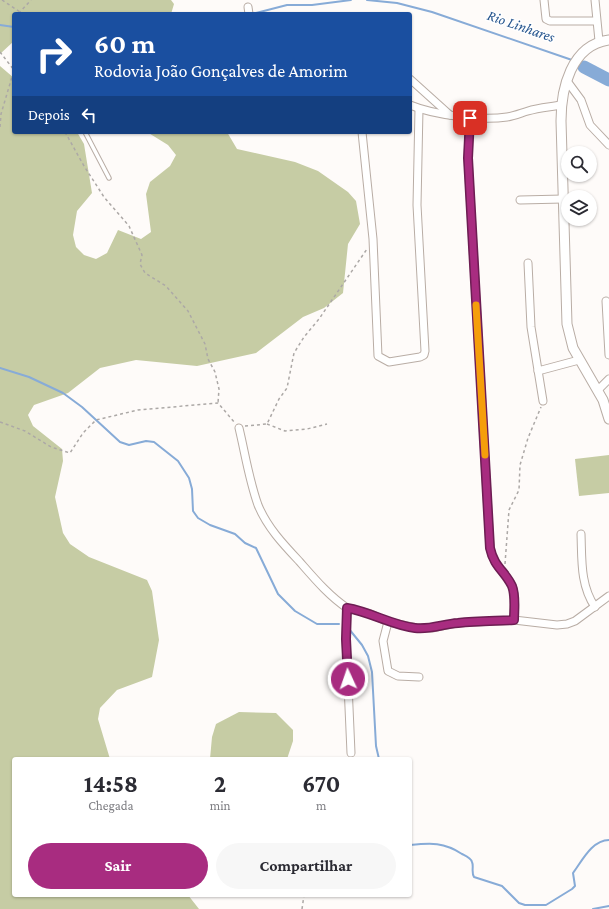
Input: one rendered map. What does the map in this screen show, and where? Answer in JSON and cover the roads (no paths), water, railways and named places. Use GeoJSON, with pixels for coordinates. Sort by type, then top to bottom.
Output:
{"type":"FeatureCollection","features":[{"type":"Feature","properties":{"kind":"street"},"geometry":{"type":"LineString","coordinates":[[544,0],[544,14],[546,19],[550,21],[596,21]]}},
{"type":"Feature","properties":{"kind":"street"},"geometry":{"type":"LineString","coordinates":[[595,0],[599,41]]}},
{"type":"Feature","properties":{"kind":"street"},"geometry":{"type":"LineString","coordinates":[[563,190],[561,105],[567,81],[578,58],[586,48],[599,41],[609,40]]}},
{"type":"Feature","properties":{"kind":"street"},"geometry":{"type":"LineString","coordinates":[[412,81],[450,115]]}},
{"type":"Feature","properties":{"kind":"street"},"geometry":{"type":"LineString","coordinates":[[567,81],[581,100],[590,125],[609,145]]}},
{"type":"Feature","properties":{"kind":"street"},"geometry":{"type":"LineString","coordinates":[[412,106],[470,118],[506,118],[534,110],[561,105]]}},
{"type":"Feature","properties":{"kind":"street"},"geometry":{"type":"LineString","coordinates":[[362,134],[373,239],[378,356],[389,362],[420,357],[424,355],[425,351],[417,205],[418,108]]}},
{"type":"Feature","properties":{"kind":"street"},"geometry":{"type":"LineString","coordinates":[[470,118],[468,158],[490,548],[494,561],[511,585],[514,594],[514,620]]}},
{"type":"Feature","properties":{"kind":"street"},"geometry":{"type":"LineString","coordinates":[[520,200],[561,199]]}},
{"type":"Feature","properties":{"kind":"street"},"geometry":{"type":"LineString","coordinates":[[564,226],[566,311],[570,337],[579,360],[604,400],[609,419]]}},
{"type":"Feature","properties":{"kind":"street"},"geometry":{"type":"LineString","coordinates":[[528,263],[529,306],[543,401]]}},
{"type":"Feature","properties":{"kind":"street"},"geometry":{"type":"LineString","coordinates":[[606,301],[609,355]]}},
{"type":"Feature","properties":{"kind":"street"},"geometry":{"type":"LineString","coordinates":[[538,371],[579,360]]}},
{"type":"Feature","properties":{"kind":"street"},"geometry":{"type":"LineString","coordinates":[[598,390],[609,379]]}},
{"type":"Feature","properties":{"kind":"street"},"geometry":{"type":"LineString","coordinates":[[239,428],[252,487],[267,522],[283,544],[323,589],[347,608],[371,614],[388,622],[417,628],[432,628],[456,623],[514,620],[557,625],[566,624],[575,620],[609,596]]}},
{"type":"Feature","properties":{"kind":"street"},"geometry":{"type":"LineString","coordinates":[[581,534],[583,578],[586,590],[595,607]]}},
{"type":"Feature","properties":{"kind":"street"},"geometry":{"type":"LineString","coordinates":[[347,608],[346,639],[351,752]]}},
{"type":"Feature","properties":{"kind":"street"},"geometry":{"type":"LineString","coordinates":[[388,622],[383,641],[388,671],[398,676],[419,677]]}},
{"type":"Feature","properties":{"kind":"lane"},"geometry":{"type":"LineString","coordinates":[[86,134],[109,178]]}},
{"type":"Feature","properties":{"kind":"waterway","name":"Rio Linhares"},"geometry":{"type":"LineString","coordinates":[[260,12],[287,5],[312,5],[351,0]]}},
{"type":"Feature","properties":{"kind":"waterway","name":"Rio Linhares"},"geometry":{"type":"LineString","coordinates":[[367,0],[397,3],[432,12],[572,60]]}},
{"type":"Feature","properties":{"kind":"waterway","name":"Rio Linhares"},"geometry":{"type":"LineString","coordinates":[[0,25],[12,27]]}},
{"type":"Feature","properties":{"kind":"waterway","name":"Rio Linhares"},"geometry":{"type":"LineString","coordinates":[[584,67],[609,80]]}},
{"type":"Feature","properties":{"kind":"waterway"},"geometry":{"type":"LineString","coordinates":[[0,368],[29,377],[63,393],[82,407],[120,442],[129,445],[146,441],[154,442],[178,461],[189,478],[192,489],[193,511],[198,518],[210,525],[235,534],[245,543],[256,548],[278,594],[295,611],[317,624],[339,624]]}},
{"type":"Feature","properties":{"kind":"waterway"},"geometry":{"type":"LineString","coordinates":[[349,629],[362,645],[368,656],[372,672],[376,746],[379,757]]}},
{"type":"Feature","properties":{"kind":"waterway"},"geometry":{"type":"LineString","coordinates":[[412,845],[437,844],[449,847],[471,859],[474,877],[502,886],[519,903],[525,905],[546,905],[575,886],[573,873],[584,857],[597,843],[609,840]]}},
{"type":"Feature","properties":{"kind":"waterway"},"geometry":{"type":"LineString","coordinates":[[593,909],[609,906]]}}]}
